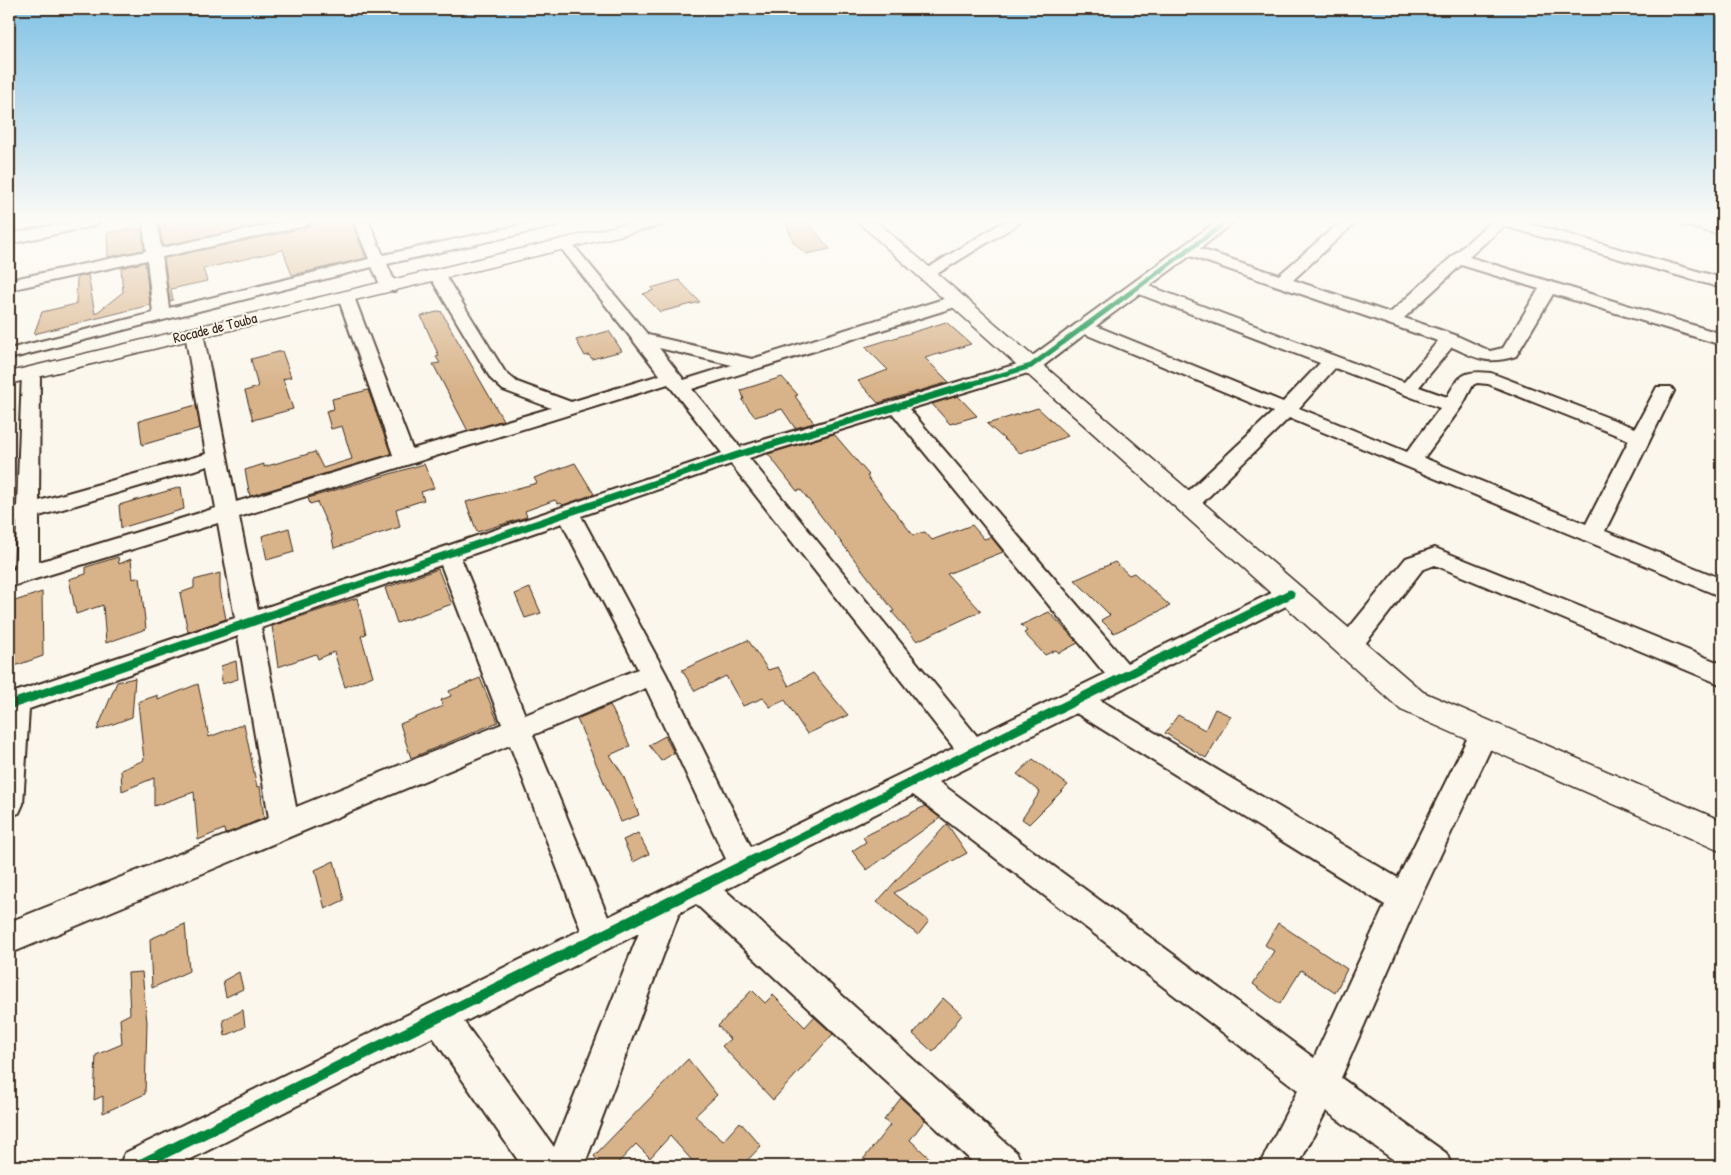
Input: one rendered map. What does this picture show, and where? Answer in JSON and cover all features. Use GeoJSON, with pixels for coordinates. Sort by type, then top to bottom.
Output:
{"type":"FeatureCollection","features":[{"type":"Feature","properties":{"kind":"main road","name":"Rocade de Touba"},"geometry":{"type":"LineString","coordinates":[[9,378],[431,277]]}},
{"type":"Feature","properties":{"kind":"main road"},"geometry":{"type":"LineString","coordinates":[[929,277],[1412,701],[1722,837]]}},
{"type":"Feature","properties":{"kind":"street"},"geometry":{"type":"LineString","coordinates":[[9,285],[47,277]]}},
{"type":"Feature","properties":{"kind":"street"},"geometry":{"type":"LineString","coordinates":[[157,277],[162,317]]}},
{"type":"Feature","properties":{"kind":"street"},"geometry":{"type":"LineString","coordinates":[[9,354],[317,277]]}},
{"type":"Feature","properties":{"kind":"street"},"geometry":{"type":"LineString","coordinates":[[385,277],[389,287]]}},
{"type":"Feature","properties":{"kind":"street"},"geometry":{"type":"LineString","coordinates":[[439,277],[498,375],[510,386],[570,408]]}},
{"type":"Feature","properties":{"kind":"street"},"geometry":{"type":"LineString","coordinates":[[584,277],[641,339],[737,455],[973,751]]}},
{"type":"Feature","properties":{"kind":"street"},"geometry":{"type":"LineString","coordinates":[[9,804],[12,703],[737,455],[1031,366],[1153,277]]}},
{"type":"Feature","properties":{"kind":"street"},"geometry":{"type":"LineString","coordinates":[[1266,277],[1449,340],[1487,356],[1498,356],[1510,352],[1549,288]]}},
{"type":"Feature","properties":{"kind":"street"},"geometry":{"type":"LineString","coordinates":[[1281,282],[1287,277]]}},
{"type":"Feature","properties":{"kind":"street"},"geometry":{"type":"LineString","coordinates":[[1392,320],[1439,277]]}},
{"type":"Feature","properties":{"kind":"street"},"geometry":{"type":"LineString","coordinates":[[1513,277],[1722,340]]}},
{"type":"Feature","properties":{"kind":"street"},"geometry":{"type":"LineString","coordinates":[[1700,277],[1722,283]]}},
{"type":"Feature","properties":{"kind":"street"},"geometry":{"type":"LineString","coordinates":[[1138,288],[1452,406]]}},
{"type":"Feature","properties":{"kind":"street"},"geometry":{"type":"LineString","coordinates":[[346,297],[405,459]]}},
{"type":"Feature","properties":{"kind":"street"},"geometry":{"type":"LineString","coordinates":[[31,373],[18,514],[18,576],[570,408],[753,364],[956,301]]}},
{"type":"Feature","properties":{"kind":"street"},"geometry":{"type":"LineString","coordinates":[[1085,328],[1722,588]]}},
{"type":"Feature","properties":{"kind":"street"},"geometry":{"type":"LineString","coordinates":[[194,333],[285,824]]}},
{"type":"Feature","properties":{"kind":"street"},"geometry":{"type":"LineString","coordinates":[[641,339],[753,364]]}},
{"type":"Feature","properties":{"kind":"street"},"geometry":{"type":"LineString","coordinates":[[1408,390],[1449,340]]}},
{"type":"Feature","properties":{"kind":"street"},"geometry":{"type":"LineString","coordinates":[[1188,504],[1286,410],[1332,361]]}},
{"type":"Feature","properties":{"kind":"street"},"geometry":{"type":"LineString","coordinates":[[1411,461],[1452,406],[1465,382],[1474,377],[1491,379],[1640,437]]}},
{"type":"Feature","properties":{"kind":"street"},"geometry":{"type":"LineString","coordinates":[[1592,534],[1664,390]]}},
{"type":"Feature","properties":{"kind":"street"},"geometry":{"type":"LineString","coordinates":[[896,406],[1123,677]]}},
{"type":"Feature","properties":{"kind":"street"},"geometry":{"type":"LineString","coordinates":[[18,514],[218,457]]}},
{"type":"Feature","properties":{"kind":"street"},"geometry":{"type":"LineString","coordinates":[[568,513],[653,674],[744,865]]}},
{"type":"Feature","properties":{"kind":"street"},"geometry":{"type":"LineString","coordinates":[[448,554],[600,937]]}},
{"type":"Feature","properties":{"kind":"street"},"geometry":{"type":"LineString","coordinates":[[1349,646],[1414,564],[1436,556],[1722,675]]}},
{"type":"Feature","properties":{"kind":"street"},"geometry":{"type":"LineString","coordinates":[[138,1166],[1290,594]]}},
{"type":"Feature","properties":{"kind":"street"},"geometry":{"type":"LineString","coordinates":[[9,938],[653,674]]}},
{"type":"Feature","properties":{"kind":"street"},"geometry":{"type":"LineString","coordinates":[[1077,700],[1404,899]]}},
{"type":"Feature","properties":{"kind":"street"},"geometry":{"type":"LineString","coordinates":[[1278,1166],[1320,1085],[1404,899],[1484,733]]}},
{"type":"Feature","properties":{"kind":"street"},"geometry":{"type":"LineString","coordinates":[[915,780],[1320,1085],[1434,1166]]}},
{"type":"Feature","properties":{"kind":"street"},"geometry":{"type":"LineString","coordinates":[[700,887],[1004,1166]]}},
{"type":"Feature","properties":{"kind":"street"},"geometry":{"type":"LineString","coordinates":[[564,1166],[667,903]]}},
{"type":"Feature","properties":{"kind":"street"},"geometry":{"type":"LineString","coordinates":[[439,1016],[544,1166]]}},
{"type":"Feature","properties":{"kind":"building"},"geometry":{"type":"Polygon","coordinates":[[[77,277],[88,277],[95,314],[123,292],[122,277],[147,277],[150,305],[34,334],[42,312],[76,304],[77,277]]]}},
{"type":"Feature","properties":{"kind":"building"},"geometry":{"type":"Polygon","coordinates":[[[167,277],[206,277],[207,281],[171,289],[173,300],[170,301],[167,277]]]}},
{"type":"Feature","properties":{"kind":"building"},"geometry":{"type":"Polygon","coordinates":[[[679,280],[700,302],[660,312],[643,294],[654,290],[651,288],[679,280]]]}},
{"type":"Feature","properties":{"kind":"building"},"geometry":{"type":"Polygon","coordinates":[[[441,311],[503,420],[468,431],[433,364],[440,363],[436,357],[439,356],[421,316],[441,311]]]}},
{"type":"Feature","properties":{"kind":"building"},"geometry":{"type":"Polygon","coordinates":[[[946,322],[971,344],[925,358],[949,382],[878,403],[858,381],[888,370],[865,347],[946,322]]]}},
{"type":"Feature","properties":{"kind":"building"},"geometry":{"type":"Polygon","coordinates":[[[609,331],[622,351],[592,359],[589,355],[585,356],[576,340],[609,331]]]}},
{"type":"Feature","properties":{"kind":"building"},"geometry":{"type":"Polygon","coordinates":[[[282,351],[291,377],[283,379],[293,409],[253,420],[245,391],[258,387],[251,359],[282,351]]]}},
{"type":"Feature","properties":{"kind":"building"},"geometry":{"type":"Polygon","coordinates":[[[782,377],[798,395],[795,396],[814,423],[795,428],[782,409],[755,417],[742,400],[744,399],[741,390],[782,377]]]}},
{"type":"Feature","properties":{"kind":"building"},"geometry":{"type":"Polygon","coordinates":[[[368,390],[391,454],[250,496],[245,470],[264,464],[264,467],[315,452],[323,468],[352,459],[342,426],[331,429],[326,411],[334,409],[332,399],[368,390]]]}},
{"type":"Feature","properties":{"kind":"building"},"geometry":{"type":"Polygon","coordinates":[[[958,396],[977,416],[950,424],[932,404],[958,396]]]}},
{"type":"Feature","properties":{"kind":"building"},"geometry":{"type":"Polygon","coordinates":[[[196,405],[200,428],[142,445],[139,421],[196,405]]]}},
{"type":"Feature","properties":{"kind":"building"},"geometry":{"type":"Polygon","coordinates":[[[1038,408],[1068,436],[1020,453],[987,424],[1038,408]]]}},
{"type":"Feature","properties":{"kind":"building"},"geometry":{"type":"Polygon","coordinates":[[[834,434],[869,475],[867,476],[913,535],[925,532],[932,540],[972,525],[984,539],[991,537],[1003,552],[947,574],[981,611],[917,641],[892,612],[894,611],[801,490],[797,491],[768,454],[834,434]]]}},
{"type":"Feature","properties":{"kind":"building"},"geometry":{"type":"Polygon","coordinates":[[[575,463],[594,494],[563,505],[561,503],[558,504],[555,500],[525,511],[527,517],[477,532],[466,502],[537,483],[534,478],[575,463]]]}},
{"type":"Feature","properties":{"kind":"building"},"geometry":{"type":"Polygon","coordinates":[[[424,464],[434,488],[421,492],[424,500],[396,509],[400,527],[334,548],[331,533],[317,502],[310,504],[308,498],[424,464]]]}},
{"type":"Feature","properties":{"kind":"building"},"geometry":{"type":"Polygon","coordinates":[[[181,487],[184,509],[121,528],[119,505],[181,487]]]}},
{"type":"Feature","properties":{"kind":"building"},"geometry":{"type":"Polygon","coordinates":[[[289,528],[294,552],[267,560],[262,536],[289,528]]]}},
{"type":"Feature","properties":{"kind":"building"},"geometry":{"type":"Polygon","coordinates":[[[118,557],[119,564],[131,559],[133,579],[140,577],[146,629],[106,643],[103,605],[76,614],[69,579],[86,574],[86,567],[118,557]]]}},
{"type":"Feature","properties":{"kind":"building"},"geometry":{"type":"Polygon","coordinates":[[[1115,562],[1129,575],[1134,573],[1170,606],[1114,633],[1101,620],[1110,615],[1075,580],[1115,562]]]}},
{"type":"Feature","properties":{"kind":"building"},"geometry":{"type":"Polygon","coordinates":[[[438,569],[452,604],[397,623],[385,588],[438,569]]]}},
{"type":"Feature","properties":{"kind":"building"},"geometry":{"type":"Polygon","coordinates":[[[220,573],[220,589],[226,619],[188,632],[180,593],[194,588],[194,580],[220,573]]]}},
{"type":"Feature","properties":{"kind":"building"},"geometry":{"type":"Polygon","coordinates":[[[530,588],[541,613],[525,618],[515,594],[530,588]]]}},
{"type":"Feature","properties":{"kind":"building"},"geometry":{"type":"Polygon","coordinates":[[[42,592],[43,656],[9,668],[9,603],[42,592]]]}},
{"type":"Feature","properties":{"kind":"building"},"geometry":{"type":"Polygon","coordinates":[[[357,598],[366,634],[361,636],[373,676],[345,687],[334,652],[318,659],[316,654],[278,667],[272,626],[357,598]]]}},
{"type":"Feature","properties":{"kind":"building"},"geometry":{"type":"Polygon","coordinates":[[[1049,612],[1078,643],[1059,653],[1056,650],[1045,655],[1024,633],[1027,631],[1021,625],[1049,612]]]}},
{"type":"Feature","properties":{"kind":"building"},"geometry":{"type":"Polygon","coordinates":[[[748,640],[768,670],[778,667],[789,686],[813,673],[848,715],[807,734],[785,700],[770,707],[763,698],[743,706],[726,676],[695,691],[682,670],[748,640]]]}},
{"type":"Feature","properties":{"kind":"building"},"geometry":{"type":"Polygon","coordinates":[[[236,661],[238,679],[222,684],[221,666],[236,661]]]}},
{"type":"Feature","properties":{"kind":"building"},"geometry":{"type":"Polygon","coordinates":[[[135,678],[132,717],[97,730],[117,682],[135,678]]]}},
{"type":"Feature","properties":{"kind":"building"},"geometry":{"type":"Polygon","coordinates":[[[480,678],[498,722],[411,758],[400,724],[443,706],[441,700],[451,696],[449,691],[480,678]]]}},
{"type":"Feature","properties":{"kind":"building"},"geometry":{"type":"Polygon","coordinates":[[[198,684],[209,737],[244,724],[257,787],[260,786],[264,818],[225,834],[224,829],[198,840],[194,792],[154,806],[154,778],[122,791],[121,770],[144,760],[138,702],[158,695],[158,700],[198,684]]]}},
{"type":"Feature","properties":{"kind":"building"},"geometry":{"type":"Polygon","coordinates":[[[610,705],[630,746],[610,755],[623,775],[639,815],[621,822],[577,719],[610,705]]]}},
{"type":"Feature","properties":{"kind":"building"},"geometry":{"type":"Polygon","coordinates":[[[1215,709],[1231,716],[1206,758],[1165,733],[1178,715],[1205,730],[1215,709]]]}},
{"type":"Feature","properties":{"kind":"building"},"geometry":{"type":"Polygon","coordinates":[[[665,736],[674,753],[661,761],[649,745],[665,736]]]}},
{"type":"Feature","properties":{"kind":"building"},"geometry":{"type":"Polygon","coordinates":[[[1033,759],[1068,785],[1029,824],[1022,819],[1040,792],[1017,774],[1033,759]]]}},
{"type":"Feature","properties":{"kind":"building"},"geometry":{"type":"Polygon","coordinates":[[[925,806],[940,818],[867,870],[852,851],[866,842],[863,837],[925,806]]]}},
{"type":"Feature","properties":{"kind":"building"},"geometry":{"type":"Polygon","coordinates":[[[947,824],[967,853],[894,893],[929,921],[918,935],[877,902],[947,824]]]}},
{"type":"Feature","properties":{"kind":"building"},"geometry":{"type":"Polygon","coordinates":[[[638,833],[649,854],[633,862],[623,840],[638,833]]]}},
{"type":"Feature","properties":{"kind":"building"},"geometry":{"type":"Polygon","coordinates":[[[334,861],[344,900],[325,909],[315,870],[334,861]]]}},
{"type":"Feature","properties":{"kind":"building"},"geometry":{"type":"Polygon","coordinates":[[[1278,923],[1347,969],[1335,993],[1301,970],[1280,1004],[1253,984],[1274,951],[1265,945],[1278,923]]]}},
{"type":"Feature","properties":{"kind":"building"},"geometry":{"type":"Polygon","coordinates":[[[185,924],[189,971],[152,988],[150,939],[185,924]]]}},
{"type":"Feature","properties":{"kind":"building"},"geometry":{"type":"Polygon","coordinates":[[[142,972],[147,1022],[145,1094],[103,1113],[103,1096],[94,1100],[96,1055],[122,1044],[120,1019],[130,1014],[128,973],[142,972]]]}},
{"type":"Feature","properties":{"kind":"building"},"geometry":{"type":"Polygon","coordinates":[[[239,972],[243,989],[226,997],[223,981],[239,972]]]}},
{"type":"Feature","properties":{"kind":"building"},"geometry":{"type":"Polygon","coordinates":[[[752,990],[765,1003],[773,995],[805,1027],[814,1017],[833,1034],[773,1100],[722,1046],[730,1039],[718,1026],[752,990]]]}},
{"type":"Feature","properties":{"kind":"building"},"geometry":{"type":"Polygon","coordinates":[[[943,998],[962,1015],[933,1052],[913,1034],[943,998]]]}},
{"type":"Feature","properties":{"kind":"building"},"geometry":{"type":"Polygon","coordinates":[[[243,1010],[245,1027],[225,1036],[223,1020],[243,1010]]]}},
{"type":"Feature","properties":{"kind":"building"},"geometry":{"type":"Polygon","coordinates":[[[688,1059],[717,1095],[695,1116],[723,1141],[740,1122],[761,1146],[742,1166],[697,1166],[670,1136],[650,1158],[636,1144],[615,1166],[602,1166],[594,1156],[688,1059]]]}},
{"type":"Feature","properties":{"kind":"building"},"geometry":{"type":"Polygon","coordinates":[[[901,1098],[925,1120],[910,1140],[938,1166],[858,1166],[890,1125],[884,1120],[901,1098]]]}},
{"type":"Feature","properties":{"kind":"cycle path"},"geometry":{"type":"LineString","coordinates":[[9,705],[737,455],[1031,366],[1152,277]]}},
{"type":"Feature","properties":{"kind":"cycle path"},"geometry":{"type":"LineString","coordinates":[[138,1166],[1290,594]]}}]}
